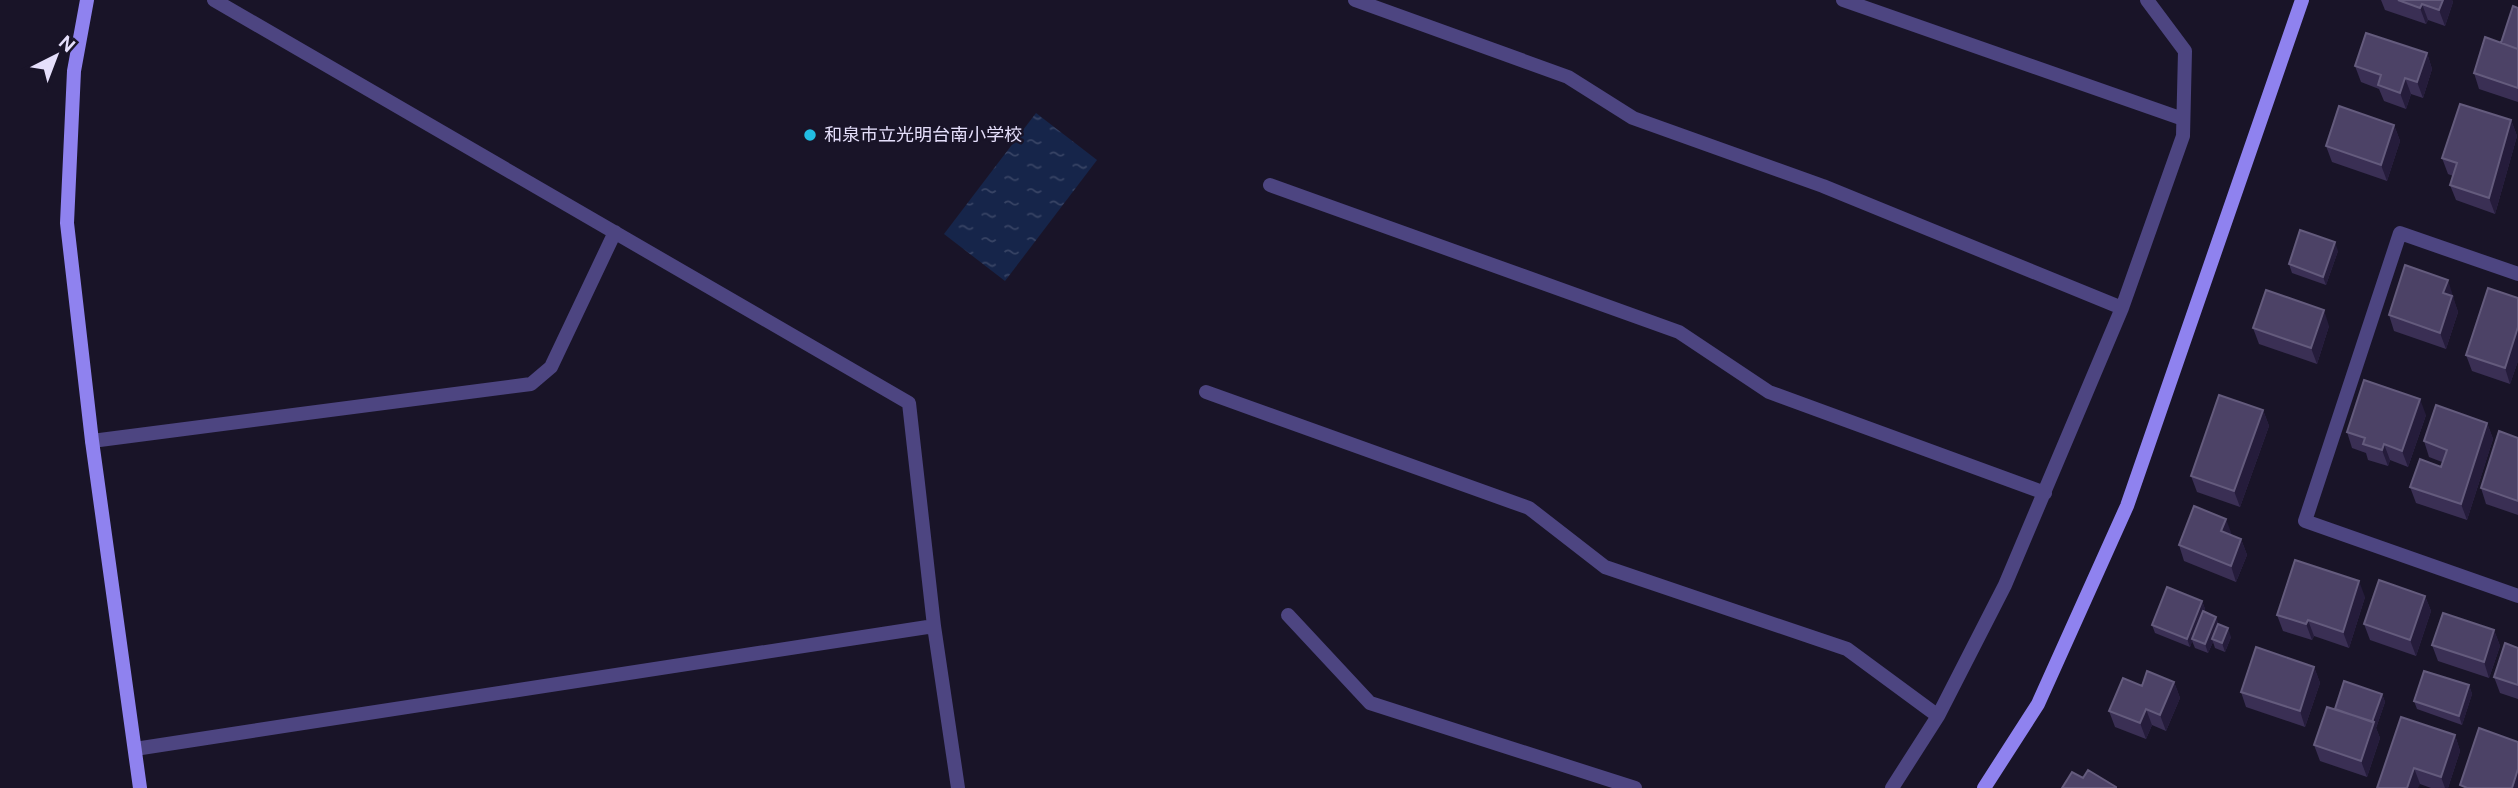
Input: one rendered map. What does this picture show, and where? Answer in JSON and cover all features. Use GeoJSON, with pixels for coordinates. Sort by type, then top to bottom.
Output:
{"type":"FeatureCollection","features":[{"type":"Feature","properties":{"kind":"street"},"geometry":{"type":"LineString","coordinates":[[87,0],[74,71],[67,223],[92,441],[140,788]]}},
{"type":"Feature","properties":{"kind":"street"},"geometry":{"type":"LineString","coordinates":[[214,0],[909,404],[934,626],[958,788]]}},
{"type":"Feature","properties":{"kind":"street"},"geometry":{"type":"LineString","coordinates":[[1355,0],[1568,77],[1633,118],[1823,186],[2122,308]]}},
{"type":"Feature","properties":{"kind":"street"},"geometry":{"type":"LineString","coordinates":[[1843,0],[2183,119]]}},
{"type":"Feature","properties":{"kind":"street"},"geometry":{"type":"LineString","coordinates":[[1892,788],[1938,716],[2005,585],[2122,308],[2183,136],[2185,51],[2147,0]]}},
{"type":"Feature","properties":{"kind":"street"},"geometry":{"type":"LineString","coordinates":[[1984,788],[2038,704],[2127,506],[2302,0]]}},
{"type":"Feature","properties":{"kind":"street"},"geometry":{"type":"LineString","coordinates":[[1270,185],[1679,332],[1769,392],[2045,493]]}},
{"type":"Feature","properties":{"kind":"street"},"geometry":{"type":"LineString","coordinates":[[92,441],[531,384],[551,367],[615,232]]}},
{"type":"Feature","properties":{"kind":"street"},"geometry":{"type":"LineString","coordinates":[[2518,274],[2400,233],[2305,522],[2518,596]]}},
{"type":"Feature","properties":{"kind":"street"},"geometry":{"type":"LineString","coordinates":[[1206,392],[1529,508],[1605,568],[1847,649],[1938,716]]}},
{"type":"Feature","properties":{"kind":"street"},"geometry":{"type":"LineString","coordinates":[[1288,615],[1370,703],[1635,788]]}},
{"type":"Feature","properties":{"kind":"street"},"geometry":{"type":"LineString","coordinates":[[135,748],[934,626]]}},
{"type":"Feature","properties":{"kind":"water"},"geometry":{"type":"Polygon","coordinates":[[[1036,113],[1097,160],[1005,281],[944,234],[1036,113]]]}},
{"type":"Feature","properties":{"kind":"building"},"geometry":{"type":"Polygon","coordinates":[[[2398,0],[2443,0],[2439,10],[2422,4],[2420,8],[2398,0]]]}},
{"type":"Feature","properties":{"kind":"building"},"geometry":{"type":"Polygon","coordinates":[[[2513,6],[2518,8],[2518,49],[2501,43],[2513,6]]]}},
{"type":"Feature","properties":{"kind":"building"},"geometry":{"type":"Polygon","coordinates":[[[2366,33],[2427,53],[2417,82],[2405,78],[2400,93],[2378,85],[2381,75],[2355,66],[2366,33]]]}},
{"type":"Feature","properties":{"kind":"building"},"geometry":{"type":"Polygon","coordinates":[[[2485,37],[2518,49],[2518,88],[2474,73],[2485,37]]]}},
{"type":"Feature","properties":{"kind":"building"},"geometry":{"type":"Polygon","coordinates":[[[2460,104],[2511,120],[2489,198],[2450,185],[2457,163],[2442,158],[2460,104]]]}},
{"type":"Feature","properties":{"kind":"building"},"geometry":{"type":"Polygon","coordinates":[[[2339,106],[2394,125],[2381,165],[2326,146],[2339,106]]]}},
{"type":"Feature","properties":{"kind":"building"},"geometry":{"type":"Polygon","coordinates":[[[2300,230],[2335,242],[2323,277],[2289,264],[2300,230]]]}},
{"type":"Feature","properties":{"kind":"building"},"geometry":{"type":"Polygon","coordinates":[[[2405,265],[2448,280],[2443,293],[2452,296],[2440,333],[2389,315],[2405,265]]]}},
{"type":"Feature","properties":{"kind":"building"},"geometry":{"type":"Polygon","coordinates":[[[2488,288],[2518,298],[2518,327],[2505,368],[2466,355],[2488,288]]]}},
{"type":"Feature","properties":{"kind":"building"},"geometry":{"type":"Polygon","coordinates":[[[2266,290],[2324,310],[2311,348],[2253,328],[2266,290]]]}},
{"type":"Feature","properties":{"kind":"building"},"geometry":{"type":"Polygon","coordinates":[[[2364,380],[2420,399],[2402,451],[2384,444],[2382,450],[2363,444],[2365,438],[2347,432],[2364,380]]]}},
{"type":"Feature","properties":{"kind":"building"},"geometry":{"type":"Polygon","coordinates":[[[2219,395],[2263,410],[2234,491],[2191,476],[2219,395]]]}},
{"type":"Feature","properties":{"kind":"building"},"geometry":{"type":"Polygon","coordinates":[[[2436,405],[2487,423],[2461,504],[2410,487],[2420,459],[2441,467],[2447,450],[2424,441],[2436,405]]]}},
{"type":"Feature","properties":{"kind":"building"},"geometry":{"type":"Polygon","coordinates":[[[2499,431],[2518,438],[2518,501],[2481,488],[2499,431]]]}},
{"type":"Feature","properties":{"kind":"building"},"geometry":{"type":"Polygon","coordinates":[[[2194,506],[2226,519],[2221,531],[2241,539],[2231,566],[2179,545],[2194,506]]]}},
{"type":"Feature","properties":{"kind":"building"},"geometry":{"type":"Polygon","coordinates":[[[2295,560],[2359,581],[2343,632],[2308,620],[2306,624],[2277,615],[2295,560]]]}},
{"type":"Feature","properties":{"kind":"building"},"geometry":{"type":"Polygon","coordinates":[[[2379,580],[2425,596],[2410,640],[2364,624],[2379,580]]]}},
{"type":"Feature","properties":{"kind":"building"},"geometry":{"type":"Polygon","coordinates":[[[2167,587],[2202,601],[2187,639],[2152,625],[2167,587]]]}},
{"type":"Feature","properties":{"kind":"building"},"geometry":{"type":"Polygon","coordinates":[[[2203,611],[2216,617],[2205,644],[2192,639],[2203,611]]]}},
{"type":"Feature","properties":{"kind":"building"},"geometry":{"type":"Polygon","coordinates":[[[2443,613],[2494,630],[2484,662],[2432,645],[2443,613]]]}},
{"type":"Feature","properties":{"kind":"building"},"geometry":{"type":"Polygon","coordinates":[[[2218,624],[2228,628],[2222,643],[2212,639],[2218,624]]]}},
{"type":"Feature","properties":{"kind":"building"},"geometry":{"type":"Polygon","coordinates":[[[2505,643],[2518,648],[2518,685],[2494,677],[2505,643]]]}},
{"type":"Feature","properties":{"kind":"building"},"geometry":{"type":"Polygon","coordinates":[[[2256,647],[2314,667],[2300,711],[2241,692],[2256,647]]]}},
{"type":"Feature","properties":{"kind":"building"},"geometry":{"type":"Polygon","coordinates":[[[2147,671],[2174,682],[2160,715],[2146,709],[2140,723],[2109,711],[2123,678],[2142,686],[2147,671]]]}},
{"type":"Feature","properties":{"kind":"building"},"geometry":{"type":"Polygon","coordinates":[[[2424,671],[2469,685],[2459,716],[2414,701],[2424,671]]]}},
{"type":"Feature","properties":{"kind":"building"},"geometry":{"type":"Polygon","coordinates":[[[2344,681],[2382,694],[2372,722],[2335,709],[2344,681]]]}},
{"type":"Feature","properties":{"kind":"building"},"geometry":{"type":"Polygon","coordinates":[[[2327,707],[2374,722],[2361,761],[2314,745],[2327,707]]]}},
{"type":"Feature","properties":{"kind":"building"},"geometry":{"type":"Polygon","coordinates":[[[2401,717],[2455,735],[2441,777],[2414,768],[2407,788],[2377,788],[2401,717]]]}},
{"type":"Feature","properties":{"kind":"building"},"geometry":{"type":"Polygon","coordinates":[[[2479,728],[2518,742],[2518,769],[2512,788],[2467,788],[2460,785],[2479,728]]]}},
{"type":"Feature","properties":{"kind":"building"},"geometry":{"type":"Polygon","coordinates":[[[2088,770],[2116,788],[2062,788],[2072,772],[2083,778],[2088,770]]]}},
{"type":"Feature","properties":{"kind":"place","name":"和泉市立光明台南小学校"},"geometry":{"type":"Point","coordinates":[810,135]}}]}
